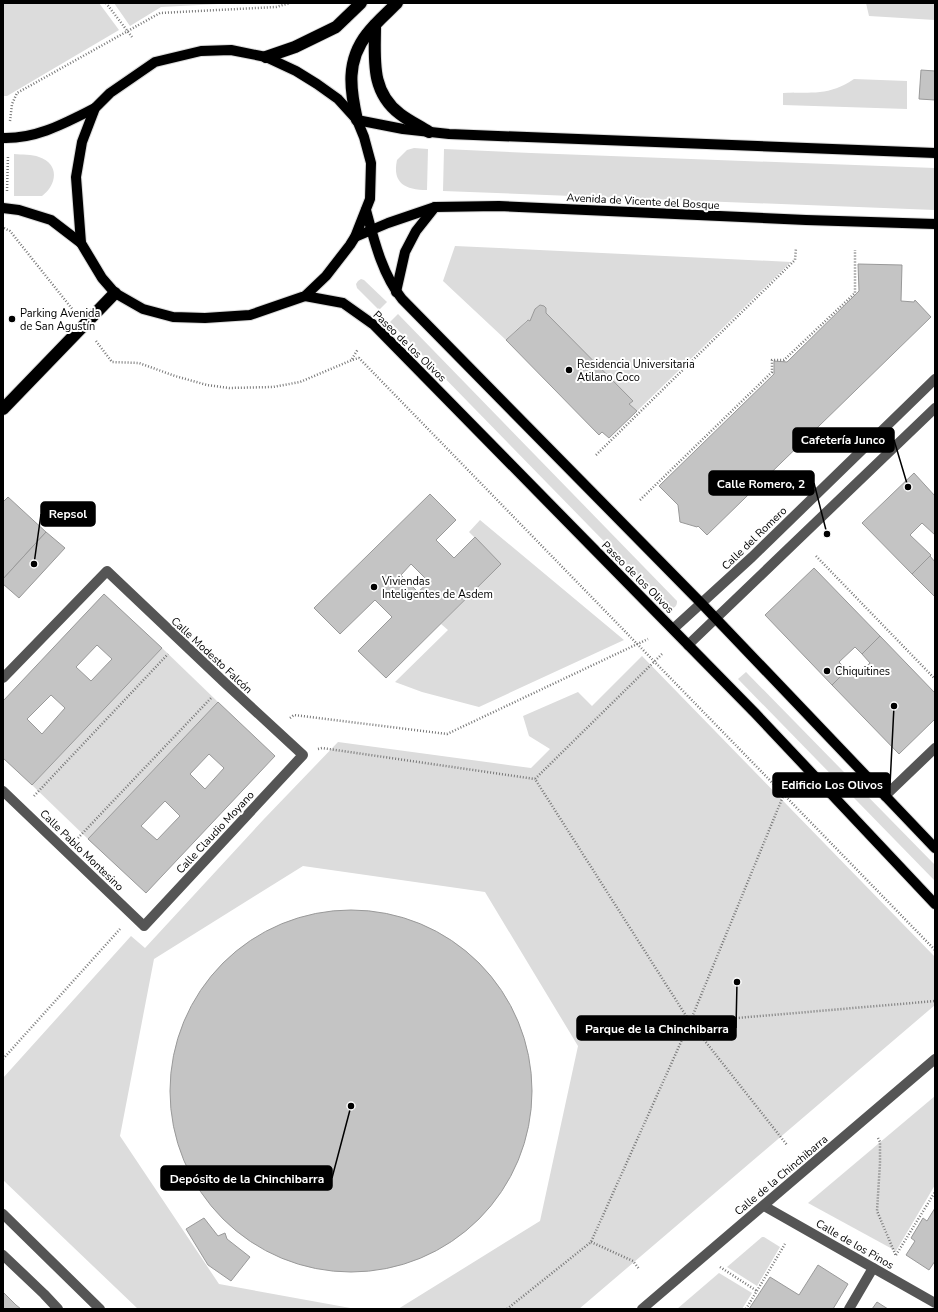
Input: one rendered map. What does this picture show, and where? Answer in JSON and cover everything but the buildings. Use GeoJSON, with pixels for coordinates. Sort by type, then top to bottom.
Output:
{"type":"FeatureCollection","features":[{"type":"Feature","properties":{"kind":"highway"},"geometry":{"type":"LineString","coordinates":[[266,57],[295,47],[336,27],[361,3]]}},
{"type":"Feature","properties":{"kind":"highway"},"geometry":{"type":"LineString","coordinates":[[357,120],[351,90],[353,60],[358,47],[367,34],[396,3]]}},
{"type":"Feature","properties":{"kind":"highway"},"geometry":{"type":"LineString","coordinates":[[375,25],[376,72],[383,96],[400,114],[429,132]]}},
{"type":"Feature","properties":{"kind":"highway"},"geometry":{"type":"LineString","coordinates":[[3,409],[115,293]]}},
{"type":"Feature","properties":{"kind":"main road"},"geometry":{"type":"LineString","coordinates":[[3,138],[26,137],[52,129],[95,108],[110,93],[155,62],[201,51],[231,50],[266,57],[296,71],[338,99],[357,120],[364,136],[371,163],[370,198],[366,210],[355,237],[326,276],[305,296],[250,315],[205,318],[173,317],[143,309],[115,293],[102,278],[81,243],[51,220],[19,210],[3,208]]}},
{"type":"Feature","properties":{"kind":"main road"},"geometry":{"type":"LineString","coordinates":[[81,243],[76,177],[82,142],[95,108]]}},
{"type":"Feature","properties":{"kind":"main road"},"geometry":{"type":"LineString","coordinates":[[357,120],[429,132],[702,145],[935,153]]}},
{"type":"Feature","properties":{"kind":"main road","name":"Avenida de Vicente del Bosque"},"geometry":{"type":"LineString","coordinates":[[355,237],[435,207],[499,206],[806,220],[935,224]]}},
{"type":"Feature","properties":{"kind":"main road"},"geometry":{"type":"LineString","coordinates":[[396,292],[405,252],[416,231],[435,207]]}},
{"type":"Feature","properties":{"kind":"main road"},"geometry":{"type":"LineString","coordinates":[[366,210],[385,271],[402,300],[702,604],[935,848]]}},
{"type":"Feature","properties":{"kind":"main road","name":"Paseo de los Olivos"},"geometry":{"type":"LineString","coordinates":[[305,296],[343,303],[374,325],[755,713],[935,904]]}},
{"type":"Feature","properties":{"kind":"street","name":"Calle del Romero"},"geometry":{"type":"LineString","coordinates":[[673,629],[752,557],[935,379]]}},
{"type":"Feature","properties":{"kind":"street"},"geometry":{"type":"LineString","coordinates":[[688,645],[935,408]]}},
{"type":"Feature","properties":{"kind":"street","name":"Calle Modesto Falcón"},"geometry":{"type":"LineString","coordinates":[[3,678],[107,571],[303,755]]}},
{"type":"Feature","properties":{"kind":"street"},"geometry":{"type":"LineString","coordinates":[[885,796],[935,748]]}},
{"type":"Feature","properties":{"kind":"street","name":"Calle Claudio Moyano"},"geometry":{"type":"LineString","coordinates":[[144,926],[303,755]]}},
{"type":"Feature","properties":{"kind":"street","name":"Calle Pablo Montesino"},"geometry":{"type":"LineString","coordinates":[[3,791],[144,926]]}},
{"type":"Feature","properties":{"kind":"street","name":"Calle de la Chinchibarra"},"geometry":{"type":"LineString","coordinates":[[642,1309],[935,1059]]}},
{"type":"Feature","properties":{"kind":"street","name":"Calle de los Pinos"},"geometry":{"type":"LineString","coordinates":[[764,1206],[935,1303]]}},
{"type":"Feature","properties":{"kind":"street"},"geometry":{"type":"LineString","coordinates":[[3,1214],[100,1309]]}},
{"type":"Feature","properties":{"kind":"street"},"geometry":{"type":"LineString","coordinates":[[3,1255],[58,1309]]}},
{"type":"Feature","properties":{"kind":"street"},"geometry":{"type":"LineString","coordinates":[[849,1309],[873,1268]]}},
{"type":"Feature","properties":{"kind":"street"},"geometry":{"type":"LineString","coordinates":[[931,1309],[935,1303]]}},
{"type":"Feature","properties":{"kind":"path"},"geometry":{"type":"LineString","coordinates":[[106,3],[132,37]]}},
{"type":"Feature","properties":{"kind":"path"},"geometry":{"type":"LineString","coordinates":[[11,116],[12,104],[18,93],[160,12],[276,7],[290,3]]}},
{"type":"Feature","properties":{"kind":"path"},"geometry":{"type":"LineString","coordinates":[[7,195],[8,154]]}},
{"type":"Feature","properties":{"kind":"path"},"geometry":{"type":"LineString","coordinates":[[3,228],[10,231],[68,304]]}},
{"type":"Feature","properties":{"kind":"path"},"geometry":{"type":"LineString","coordinates":[[596,455],[795,260],[796,248]]}},
{"type":"Feature","properties":{"kind":"path"},"geometry":{"type":"LineString","coordinates":[[640,500],[772,372],[772,360],[784,360],[855,293],[855,250]]}},
{"type":"Feature","properties":{"kind":"path"},"geometry":{"type":"LineString","coordinates":[[101,347],[112,362],[139,363],[175,376],[207,385],[229,388],[273,387],[300,382],[359,358],[935,950]]}},
{"type":"Feature","properties":{"kind":"path"},"geometry":{"type":"LineString","coordinates":[[352,360],[358,349]]}},
{"type":"Feature","properties":{"kind":"path"},"geometry":{"type":"LineString","coordinates":[[816,556],[935,679]]}},
{"type":"Feature","properties":{"kind":"path"},"geometry":{"type":"LineString","coordinates":[[274,728],[294,715],[447,734],[648,639]]}},
{"type":"Feature","properties":{"kind":"path"},"geometry":{"type":"LineString","coordinates":[[21,809],[180,641]]}},
{"type":"Feature","properties":{"kind":"path"},"geometry":{"type":"LineString","coordinates":[[535,779],[662,654]]}},
{"type":"Feature","properties":{"kind":"path"},"geometry":{"type":"LineString","coordinates":[[65,851],[225,683]]}},
{"type":"Feature","properties":{"kind":"path"},"geometry":{"type":"LineString","coordinates":[[303,755],[322,748],[535,779],[690,1022],[787,1145]]}},
{"type":"Feature","properties":{"kind":"path"},"geometry":{"type":"LineString","coordinates":[[507,1309],[591,1242],[690,1022],[784,794],[790,788]]}},
{"type":"Feature","properties":{"kind":"path"},"geometry":{"type":"LineString","coordinates":[[3,1059],[132,915]]}},
{"type":"Feature","properties":{"kind":"path"},"geometry":{"type":"LineString","coordinates":[[690,1022],[935,1001]]}},
{"type":"Feature","properties":{"kind":"path"},"geometry":{"type":"LineString","coordinates":[[878,1138],[880,1142],[880,1163],[877,1211],[896,1256],[935,1192]]}},
{"type":"Feature","properties":{"kind":"path"},"geometry":{"type":"LineString","coordinates":[[591,1242],[633,1261],[639,1269]]}},
{"type":"Feature","properties":{"kind":"path"},"geometry":{"type":"LineString","coordinates":[[746,1309],[785,1244]]}},
{"type":"Feature","properties":{"kind":"path"},"geometry":{"type":"LineString","coordinates":[[720,1267],[757,1291]]}},
{"type":"Feature","properties":{"kind":"shaded area"},"geometry":{"type":"Polygon","coordinates":[[[3,3],[99,3],[119,30],[7,96],[3,96],[3,3]]]}},
{"type":"Feature","properties":{"kind":"shaded area"},"geometry":{"type":"Polygon","coordinates":[[[114,3],[239,3],[161,7],[130,26],[114,3]]]}},
{"type":"Feature","properties":{"kind":"shaded area"},"geometry":{"type":"Polygon","coordinates":[[[866,3],[935,3],[935,20],[869,16],[866,3]]]}},
{"type":"Feature","properties":{"kind":"shaded area"},"geometry":{"type":"Polygon","coordinates":[[[854,79],[907,81],[907,109],[783,105],[783,93],[812,93],[828,91],[854,79]]]}},
{"type":"Feature","properties":{"kind":"shaded area"},"geometry":{"type":"Polygon","coordinates":[[[414,148],[428,149],[427,190],[412,189],[407,187],[398,180],[396,174],[397,160],[407,150],[414,148]]]}},
{"type":"Feature","properties":{"kind":"shaded area"},"geometry":{"type":"Polygon","coordinates":[[[444,149],[935,168],[935,210],[443,191],[444,149]]]}},
{"type":"Feature","properties":{"kind":"shaded area"},"geometry":{"type":"Polygon","coordinates":[[[14,154],[36,156],[46,160],[50,164],[54,175],[53,181],[51,186],[42,196],[14,196],[14,154]]]}},
{"type":"Feature","properties":{"kind":"shaded area"},"geometry":{"type":"Polygon","coordinates":[[[455,246],[791,262],[637,411],[629,404],[632,401],[546,313],[546,308],[540,305],[535,309],[530,321],[527,320],[506,340],[443,281],[455,246]]]}},
{"type":"Feature","properties":{"kind":"shaded area"},"geometry":{"type":"Polygon","coordinates":[[[361,279],[364,280],[387,302],[379,310],[357,288],[356,284],[361,279]]]}},
{"type":"Feature","properties":{"kind":"shaded area"},"geometry":{"type":"Polygon","coordinates":[[[398,314],[677,601],[675,607],[671,609],[669,608],[390,322],[398,314]]]}},
{"type":"Feature","properties":{"kind":"shaded area"},"geometry":{"type":"Polygon","coordinates":[[[480,520],[624,640],[479,707],[422,692],[395,682],[448,630],[441,624],[501,564],[469,532],[480,520]]]}},
{"type":"Feature","properties":{"kind":"shaded area"},"geometry":{"type":"Polygon","coordinates":[[[162,648],[218,702],[88,839],[32,785],[162,648]]]}},
{"type":"Feature","properties":{"kind":"shaded area"},"geometry":{"type":"Polygon","coordinates":[[[642,656],[935,957],[935,1005],[579,1309],[398,1309],[540,1221],[578,1046],[485,892],[303,866],[154,959],[120,1136],[219,1284],[356,1309],[138,1309],[3,1180],[3,1078],[131,936],[145,948],[264,819],[338,742],[531,768],[550,749],[529,736],[523,716],[578,692],[592,706],[642,656]]]}},
{"type":"Feature","properties":{"kind":"shaded area"},"geometry":{"type":"Polygon","coordinates":[[[746,672],[935,865],[935,881],[738,679],[746,672]]]}},
{"type":"Feature","properties":{"kind":"shaded area"},"geometry":{"type":"Polygon","coordinates":[[[935,1096],[935,1185],[896,1251],[808,1203],[935,1096]]]}},
{"type":"Feature","properties":{"kind":"shaded area"},"geometry":{"type":"Polygon","coordinates":[[[762,1237],[780,1247],[757,1286],[727,1267],[762,1237]]]}},
{"type":"Feature","properties":{"kind":"shaded area"},"geometry":{"type":"Polygon","coordinates":[[[719,1273],[752,1293],[742,1309],[677,1309],[719,1273]]]}},
{"type":"Feature","properties":{"kind":"place","name":"Parking Avenida de San Agustín"},"geometry":{"type":"Point","coordinates":[12,319]}},
{"type":"Feature","properties":{"kind":"place","name":"Residencia Universitaria Atilano Coco"},"geometry":{"type":"Point","coordinates":[569,370]}},
{"type":"Feature","properties":{"kind":"place","name":"Cafetería Junco"},"geometry":{"type":"Point","coordinates":[908,487]}},
{"type":"Feature","properties":{"kind":"place","name":"Calle Romero, 2"},"geometry":{"type":"Point","coordinates":[827,534]}},
{"type":"Feature","properties":{"kind":"place","name":"Repsol"},"geometry":{"type":"Point","coordinates":[34,564]}},
{"type":"Feature","properties":{"kind":"place","name":"Viviendas Inteligentes de Asdem"},"geometry":{"type":"Point","coordinates":[374,587]}},
{"type":"Feature","properties":{"kind":"place","name":"Chiquitines"},"geometry":{"type":"Point","coordinates":[827,671]}},
{"type":"Feature","properties":{"kind":"place","name":"Edificio Los Olivos"},"geometry":{"type":"Point","coordinates":[894,706]}},
{"type":"Feature","properties":{"kind":"place","name":"Parque de la Chinchibarra"},"geometry":{"type":"Point","coordinates":[737,982]}},
{"type":"Feature","properties":{"kind":"place","name":"Depósito de la Chinchibarra"},"geometry":{"type":"Point","coordinates":[351,1106]}}]}
